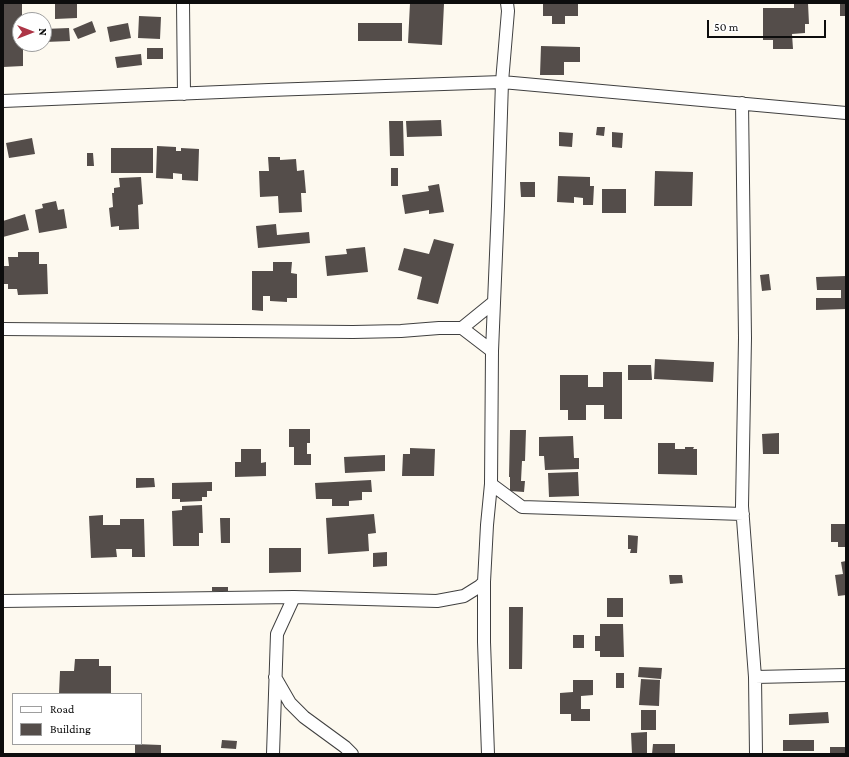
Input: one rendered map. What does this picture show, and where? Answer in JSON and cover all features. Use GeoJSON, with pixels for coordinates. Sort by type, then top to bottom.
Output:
{"type":"FeatureCollection","features":[{"type":"Feature","properties":{"kind":"street"},"geometry":{"type":"LineString","coordinates":[[183,3],[184,94]]}},
{"type":"Feature","properties":{"kind":"street"},"geometry":{"type":"LineString","coordinates":[[488,754],[484,642],[484,582],[486,525],[491,484],[492,351],[502,82],[508,11],[507,3]]}},
{"type":"Feature","properties":{"kind":"street"},"geometry":{"type":"LineString","coordinates":[[3,101],[502,82],[846,113]]}},
{"type":"Feature","properties":{"kind":"street"},"geometry":{"type":"LineString","coordinates":[[742,103],[745,330],[742,506],[756,677],[756,754]]}},
{"type":"Feature","properties":{"kind":"street"},"geometry":{"type":"LineString","coordinates":[[462,328],[494,302]]}},
{"type":"Feature","properties":{"kind":"street"},"geometry":{"type":"LineString","coordinates":[[3,329],[353,332],[462,328],[492,351]]}},
{"type":"Feature","properties":{"kind":"street"},"geometry":{"type":"LineString","coordinates":[[491,484],[522,507],[743,514]]}},
{"type":"Feature","properties":{"kind":"street"},"geometry":{"type":"LineString","coordinates":[[3,601],[294,596],[437,601],[464,596],[484,582]]}},
{"type":"Feature","properties":{"kind":"street"},"geometry":{"type":"LineString","coordinates":[[273,754],[277,634],[294,596]]}},
{"type":"Feature","properties":{"kind":"street"},"geometry":{"type":"LineString","coordinates":[[756,677],[846,675]]}},
{"type":"Feature","properties":{"kind":"street"},"geometry":{"type":"LineString","coordinates":[[275,677],[290,703],[304,717],[352,754]]}},
{"type":"Feature","properties":{"kind":"building"},"geometry":{"type":"Polygon","coordinates":[[[3,3],[22,3],[22,12],[12,12],[12,52],[23,52],[23,66],[3,67],[3,3]]]}},
{"type":"Feature","properties":{"kind":"building"},"geometry":{"type":"Polygon","coordinates":[[[55,3],[77,3],[77,18],[55,19],[55,3]]]}},
{"type":"Feature","properties":{"kind":"building"},"geometry":{"type":"Polygon","coordinates":[[[410,3],[444,4],[442,45],[408,43],[410,3]]]}},
{"type":"Feature","properties":{"kind":"building"},"geometry":{"type":"Polygon","coordinates":[[[543,3],[578,3],[578,16],[565,16],[565,24],[552,24],[552,16],[543,16],[543,3]]]}},
{"type":"Feature","properties":{"kind":"building"},"geometry":{"type":"Polygon","coordinates":[[[794,3],[808,3],[809,24],[805,24],[805,33],[792,34],[793,49],[773,49],[773,40],[763,40],[763,8],[794,8],[794,3]]]}},
{"type":"Feature","properties":{"kind":"building"},"geometry":{"type":"Polygon","coordinates":[[[840,3],[846,3],[846,16],[840,16],[840,3]]]}},
{"type":"Feature","properties":{"kind":"building"},"geometry":{"type":"Polygon","coordinates":[[[139,16],[161,17],[160,39],[138,38],[139,16]]]}},
{"type":"Feature","properties":{"kind":"building"},"geometry":{"type":"Polygon","coordinates":[[[92,21],[96,32],[78,39],[73,29],[92,21]]]}},
{"type":"Feature","properties":{"kind":"building"},"geometry":{"type":"Polygon","coordinates":[[[128,23],[131,38],[110,42],[107,27],[128,23]]]}},
{"type":"Feature","properties":{"kind":"building"},"geometry":{"type":"Polygon","coordinates":[[[358,23],[402,23],[402,41],[358,41],[358,23]]]}},
{"type":"Feature","properties":{"kind":"building"},"geometry":{"type":"Polygon","coordinates":[[[69,28],[70,41],[52,42],[52,29],[69,28]]]}},
{"type":"Feature","properties":{"kind":"building"},"geometry":{"type":"Polygon","coordinates":[[[541,46],[580,47],[580,62],[564,62],[564,75],[540,75],[541,46]]]}},
{"type":"Feature","properties":{"kind":"building"},"geometry":{"type":"Polygon","coordinates":[[[147,48],[163,48],[163,59],[147,59],[147,48]]]}},
{"type":"Feature","properties":{"kind":"building"},"geometry":{"type":"Polygon","coordinates":[[[141,54],[142,65],[117,68],[115,57],[141,54]]]}},
{"type":"Feature","properties":{"kind":"building"},"geometry":{"type":"Polygon","coordinates":[[[441,120],[442,136],[407,137],[406,121],[441,120]]]}},
{"type":"Feature","properties":{"kind":"building"},"geometry":{"type":"Polygon","coordinates":[[[389,121],[403,121],[404,156],[390,156],[389,121]]]}},
{"type":"Feature","properties":{"kind":"building"},"geometry":{"type":"Polygon","coordinates":[[[597,127],[605,127],[604,136],[596,135],[597,127]]]}},
{"type":"Feature","properties":{"kind":"building"},"geometry":{"type":"Polygon","coordinates":[[[559,132],[573,133],[572,147],[559,146],[559,132]]]}},
{"type":"Feature","properties":{"kind":"building"},"geometry":{"type":"Polygon","coordinates":[[[612,132],[623,133],[622,148],[612,147],[612,132]]]}},
{"type":"Feature","properties":{"kind":"building"},"geometry":{"type":"Polygon","coordinates":[[[32,138],[35,154],[9,158],[6,143],[32,138]]]}},
{"type":"Feature","properties":{"kind":"building"},"geometry":{"type":"Polygon","coordinates":[[[157,146],[176,147],[176,151],[181,151],[181,148],[199,149],[198,181],[182,180],[182,174],[173,173],[173,179],[156,178],[157,146]]]}},
{"type":"Feature","properties":{"kind":"building"},"geometry":{"type":"Polygon","coordinates":[[[111,148],[153,148],[153,173],[111,173],[111,148]]]}},
{"type":"Feature","properties":{"kind":"building"},"geometry":{"type":"Polygon","coordinates":[[[87,153],[93,153],[94,166],[87,166],[87,153]]]}},
{"type":"Feature","properties":{"kind":"building"},"geometry":{"type":"Polygon","coordinates":[[[268,157],[280,157],[280,160],[296,159],[297,171],[304,170],[306,193],[301,193],[302,212],[279,213],[278,196],[260,197],[259,171],[269,171],[268,157]]]}},
{"type":"Feature","properties":{"kind":"building"},"geometry":{"type":"Polygon","coordinates":[[[391,168],[398,168],[398,186],[391,186],[391,168]]]}},
{"type":"Feature","properties":{"kind":"building"},"geometry":{"type":"Polygon","coordinates":[[[655,171],[693,172],[692,206],[654,206],[655,171]]]}},
{"type":"Feature","properties":{"kind":"building"},"geometry":{"type":"Polygon","coordinates":[[[558,176],[590,177],[590,186],[594,186],[593,205],[583,205],[583,198],[574,197],[574,203],[557,202],[558,176]]]}},
{"type":"Feature","properties":{"kind":"building"},"geometry":{"type":"Polygon","coordinates":[[[141,177],[143,204],[138,205],[139,229],[119,230],[119,226],[111,227],[109,208],[113,207],[112,193],[114,193],[114,188],[120,187],[119,178],[141,177]]]}},
{"type":"Feature","properties":{"kind":"building"},"geometry":{"type":"Polygon","coordinates":[[[520,182],[535,182],[535,197],[521,197],[520,182]]]}},
{"type":"Feature","properties":{"kind":"building"},"geometry":{"type":"Polygon","coordinates":[[[439,184],[444,212],[429,214],[429,210],[405,214],[402,195],[429,191],[428,186],[439,184]]]}},
{"type":"Feature","properties":{"kind":"building"},"geometry":{"type":"Polygon","coordinates":[[[602,189],[626,189],[626,213],[602,213],[602,189]]]}},
{"type":"Feature","properties":{"kind":"building"},"geometry":{"type":"Polygon","coordinates":[[[56,201],[58,210],[64,209],[67,228],[39,233],[35,210],[43,208],[42,204],[56,201]]]}},
{"type":"Feature","properties":{"kind":"building"},"geometry":{"type":"Polygon","coordinates":[[[25,214],[29,230],[3,237],[3,221],[25,214]]]}},
{"type":"Feature","properties":{"kind":"building"},"geometry":{"type":"Polygon","coordinates":[[[276,224],[277,235],[309,232],[310,243],[258,248],[256,226],[276,224]]]}},
{"type":"Feature","properties":{"kind":"building"},"geometry":{"type":"Polygon","coordinates":[[[434,239],[454,244],[438,304],[417,299],[422,277],[398,270],[404,248],[429,254],[434,239]]]}},
{"type":"Feature","properties":{"kind":"building"},"geometry":{"type":"Polygon","coordinates":[[[365,247],[368,272],[327,276],[325,256],[347,254],[346,249],[365,247]]]}},
{"type":"Feature","properties":{"kind":"building"},"geometry":{"type":"Polygon","coordinates":[[[18,252],[39,252],[39,264],[47,264],[48,294],[18,295],[17,289],[8,289],[8,284],[3,284],[3,266],[9,266],[8,257],[18,257],[18,252]]]}},
{"type":"Feature","properties":{"kind":"building"},"geometry":{"type":"Polygon","coordinates":[[[273,262],[292,262],[291,273],[297,274],[297,298],[287,298],[287,302],[270,301],[270,296],[263,296],[263,311],[252,310],[252,271],[273,271],[273,262]]]}},
{"type":"Feature","properties":{"kind":"building"},"geometry":{"type":"Polygon","coordinates":[[[769,274],[771,290],[762,291],[760,275],[769,274]]]}},
{"type":"Feature","properties":{"kind":"building"},"geometry":{"type":"Polygon","coordinates":[[[846,276],[846,309],[816,310],[816,298],[841,298],[841,290],[817,290],[816,277],[846,276]]]}},
{"type":"Feature","properties":{"kind":"building"},"geometry":{"type":"Polygon","coordinates":[[[655,359],[714,362],[713,382],[654,379],[655,359]]]}},
{"type":"Feature","properties":{"kind":"building"},"geometry":{"type":"Polygon","coordinates":[[[628,365],[651,365],[652,380],[628,380],[628,365]]]}},
{"type":"Feature","properties":{"kind":"building"},"geometry":{"type":"Polygon","coordinates":[[[603,372],[622,372],[622,419],[604,419],[604,405],[586,405],[586,420],[568,420],[568,410],[560,410],[560,375],[588,375],[588,387],[603,387],[603,372]]]}},
{"type":"Feature","properties":{"kind":"building"},"geometry":{"type":"Polygon","coordinates":[[[289,429],[310,429],[310,443],[307,443],[307,454],[311,454],[311,465],[294,465],[294,447],[289,447],[289,429]]]}},
{"type":"Feature","properties":{"kind":"building"},"geometry":{"type":"Polygon","coordinates":[[[510,430],[526,430],[525,461],[522,461],[521,481],[525,481],[524,492],[510,491],[510,430]]]}},
{"type":"Feature","properties":{"kind":"building"},"geometry":{"type":"Polygon","coordinates":[[[779,433],[779,454],[763,454],[762,434],[779,433]]]}},
{"type":"Feature","properties":{"kind":"building"},"geometry":{"type":"Polygon","coordinates":[[[573,436],[574,458],[579,458],[579,469],[545,470],[544,456],[539,456],[539,437],[573,436]]]}},
{"type":"Feature","properties":{"kind":"building"},"geometry":{"type":"Polygon","coordinates":[[[658,443],[675,443],[675,449],[694,447],[693,449],[697,449],[697,475],[658,474],[658,443]]]}},
{"type":"Feature","properties":{"kind":"building"},"geometry":{"type":"Polygon","coordinates":[[[410,448],[435,449],[434,476],[402,476],[403,454],[410,454],[410,448]]]}},
{"type":"Feature","properties":{"kind":"building"},"geometry":{"type":"Polygon","coordinates":[[[241,449],[261,449],[261,463],[266,462],[266,476],[235,477],[235,462],[241,462],[241,449]]]}},
{"type":"Feature","properties":{"kind":"building"},"geometry":{"type":"Polygon","coordinates":[[[385,455],[385,471],[345,473],[344,457],[385,455]]]}},
{"type":"Feature","properties":{"kind":"building"},"geometry":{"type":"Polygon","coordinates":[[[578,472],[579,496],[549,497],[548,473],[578,472]]]}},
{"type":"Feature","properties":{"kind":"building"},"geometry":{"type":"Polygon","coordinates":[[[136,478],[154,478],[155,487],[136,488],[136,478]]]}},
{"type":"Feature","properties":{"kind":"building"},"geometry":{"type":"Polygon","coordinates":[[[371,480],[372,492],[362,492],[362,500],[349,501],[349,506],[332,506],[332,499],[316,499],[315,483],[371,480]]]}},
{"type":"Feature","properties":{"kind":"building"},"geometry":{"type":"Polygon","coordinates":[[[212,482],[212,491],[207,491],[207,497],[202,497],[202,501],[180,502],[180,499],[172,499],[172,483],[212,482]]]}},
{"type":"Feature","properties":{"kind":"building"},"geometry":{"type":"Polygon","coordinates":[[[202,505],[203,533],[199,533],[199,546],[173,546],[172,511],[182,510],[182,506],[202,505]]]}},
{"type":"Feature","properties":{"kind":"building"},"geometry":{"type":"Polygon","coordinates":[[[374,514],[376,533],[368,534],[369,551],[328,554],[326,518],[374,514]]]}},
{"type":"Feature","properties":{"kind":"building"},"geometry":{"type":"Polygon","coordinates":[[[103,515],[103,525],[120,525],[120,519],[144,519],[145,557],[132,557],[132,549],[116,549],[117,557],[91,558],[89,516],[103,515]]]}},
{"type":"Feature","properties":{"kind":"building"},"geometry":{"type":"Polygon","coordinates":[[[220,518],[230,518],[230,543],[221,543],[220,518]]]}},
{"type":"Feature","properties":{"kind":"building"},"geometry":{"type":"Polygon","coordinates":[[[831,524],[846,524],[846,547],[838,547],[838,542],[831,542],[831,524]]]}},
{"type":"Feature","properties":{"kind":"building"},"geometry":{"type":"Polygon","coordinates":[[[628,535],[638,536],[637,553],[630,553],[631,549],[628,549],[628,535]]]}},
{"type":"Feature","properties":{"kind":"building"},"geometry":{"type":"Polygon","coordinates":[[[269,548],[301,548],[301,572],[269,573],[269,548]]]}},
{"type":"Feature","properties":{"kind":"building"},"geometry":{"type":"Polygon","coordinates":[[[387,552],[387,566],[373,567],[373,553],[387,552]]]}},
{"type":"Feature","properties":{"kind":"building"},"geometry":{"type":"Polygon","coordinates":[[[846,561],[846,595],[838,596],[835,575],[843,574],[841,562],[846,561]]]}},
{"type":"Feature","properties":{"kind":"building"},"geometry":{"type":"Polygon","coordinates":[[[669,575],[682,575],[683,583],[670,584],[669,575]]]}},
{"type":"Feature","properties":{"kind":"building"},"geometry":{"type":"Polygon","coordinates":[[[212,587],[228,587],[228,591],[212,591],[212,587]]]}},
{"type":"Feature","properties":{"kind":"building"},"geometry":{"type":"Polygon","coordinates":[[[607,598],[623,598],[623,617],[607,617],[607,598]]]}},
{"type":"Feature","properties":{"kind":"building"},"geometry":{"type":"Polygon","coordinates":[[[509,607],[523,607],[522,669],[509,669],[509,607]]]}},
{"type":"Feature","properties":{"kind":"building"},"geometry":{"type":"Polygon","coordinates":[[[600,624],[623,624],[624,657],[600,657],[600,651],[595,651],[595,636],[600,636],[600,624]]]}},
{"type":"Feature","properties":{"kind":"building"},"geometry":{"type":"Polygon","coordinates":[[[573,635],[584,635],[584,648],[573,648],[573,635]]]}},
{"type":"Feature","properties":{"kind":"building"},"geometry":{"type":"Polygon","coordinates":[[[75,659],[99,659],[99,666],[111,666],[111,693],[59,693],[60,671],[74,671],[75,659]]]}},
{"type":"Feature","properties":{"kind":"building"},"geometry":{"type":"Polygon","coordinates":[[[639,667],[662,668],[661,679],[638,677],[639,667]]]}},
{"type":"Feature","properties":{"kind":"building"},"geometry":{"type":"Polygon","coordinates":[[[616,673],[624,673],[624,688],[616,688],[616,673]]]}},
{"type":"Feature","properties":{"kind":"building"},"geometry":{"type":"Polygon","coordinates":[[[641,679],[660,680],[659,706],[639,705],[641,679]]]}},
{"type":"Feature","properties":{"kind":"building"},"geometry":{"type":"Polygon","coordinates":[[[573,680],[593,680],[593,695],[581,696],[581,709],[590,709],[590,721],[571,721],[571,714],[560,714],[560,693],[573,692],[573,680]]]}},
{"type":"Feature","properties":{"kind":"building"},"geometry":{"type":"Polygon","coordinates":[[[641,710],[656,710],[656,730],[641,730],[641,710]]]}},
{"type":"Feature","properties":{"kind":"building"},"geometry":{"type":"Polygon","coordinates":[[[828,712],[829,723],[789,725],[789,714],[828,712]]]}},
{"type":"Feature","properties":{"kind":"building"},"geometry":{"type":"Polygon","coordinates":[[[647,732],[647,754],[632,754],[631,733],[647,732]]]}},
{"type":"Feature","properties":{"kind":"building"},"geometry":{"type":"Polygon","coordinates":[[[222,740],[237,741],[236,749],[221,748],[222,740]]]}},
{"type":"Feature","properties":{"kind":"building"},"geometry":{"type":"Polygon","coordinates":[[[783,740],[814,740],[814,751],[783,751],[783,740]]]}},
{"type":"Feature","properties":{"kind":"building"},"geometry":{"type":"Polygon","coordinates":[[[653,744],[675,744],[675,754],[652,754],[653,744]]]}},
{"type":"Feature","properties":{"kind":"building"},"geometry":{"type":"Polygon","coordinates":[[[135,745],[161,745],[161,754],[135,754],[135,745]]]}},
{"type":"Feature","properties":{"kind":"building"},"geometry":{"type":"Polygon","coordinates":[[[830,747],[846,747],[846,754],[830,754],[830,747]]]}}]}
